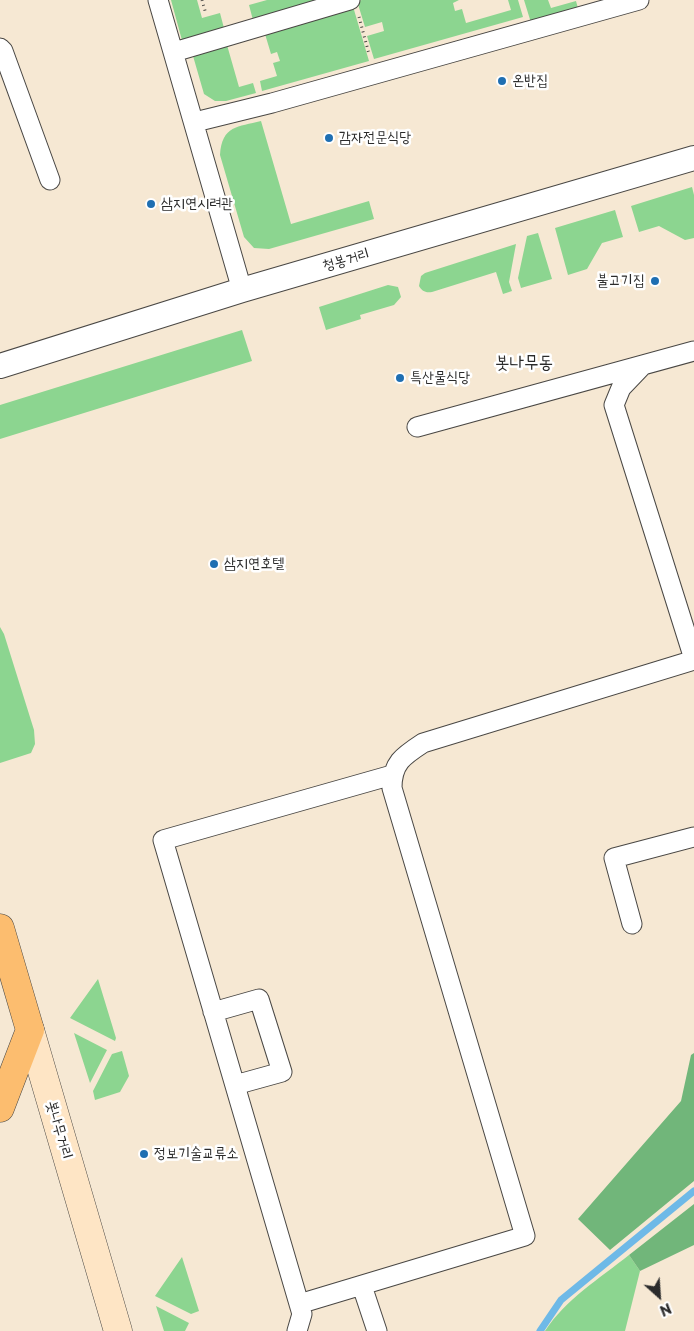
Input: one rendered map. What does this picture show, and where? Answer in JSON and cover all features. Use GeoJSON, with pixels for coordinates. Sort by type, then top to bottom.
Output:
{"type":"FeatureCollection","features":[{"type":"Feature","properties":{"kind":"main road","name":"봇나무거리"},"geometry":{"type":"LineString","coordinates":[[0,928],[118,1331]]}},
{"type":"Feature","properties":{"kind":"main road"},"geometry":{"type":"LineString","coordinates":[[0,1108],[30,1030]]}},
{"type":"Feature","properties":{"kind":"street"},"geometry":{"type":"LineString","coordinates":[[158,0],[242,290]]}},
{"type":"Feature","properties":{"kind":"street"},"geometry":{"type":"LineString","coordinates":[[194,122],[272,103],[638,0]]}},
{"type":"Feature","properties":{"kind":"street"},"geometry":{"type":"LineString","coordinates":[[174,52],[354,5]]}},
{"type":"Feature","properties":{"kind":"street"},"geometry":{"type":"LineString","coordinates":[[0,48],[3,51],[50,180]]}},
{"type":"Feature","properties":{"kind":"street","name":"청봉거리"},"geometry":{"type":"LineString","coordinates":[[0,366],[242,290],[694,158]]}},
{"type":"Feature","properties":{"kind":"street"},"geometry":{"type":"LineString","coordinates":[[417,426],[694,351]]}},
{"type":"Feature","properties":{"kind":"street"},"geometry":{"type":"LineString","coordinates":[[299,1304],[525,1236],[392,788],[392,775],[398,763],[406,754],[423,743],[694,660],[614,405],[621,388],[643,365]]}},
{"type":"Feature","properties":{"kind":"street"},"geometry":{"type":"LineString","coordinates":[[297,1331],[302,1314],[163,840],[392,775]]}},
{"type":"Feature","properties":{"kind":"street"},"geometry":{"type":"LineString","coordinates":[[632,924],[614,858],[694,837]]}},
{"type":"Feature","properties":{"kind":"street"},"geometry":{"type":"LineString","coordinates":[[213,1012],[259,999],[282,1072],[235,1086]]}},
{"type":"Feature","properties":{"kind":"street"},"geometry":{"type":"LineString","coordinates":[[362,1286],[377,1331]]}},
{"type":"Feature","properties":{"kind":"path"},"geometry":{"type":"LineString","coordinates":[[202,0],[206,14]]}},
{"type":"Feature","properties":{"kind":"path"},"geometry":{"type":"LineString","coordinates":[[354,5],[375,74]]}},
{"type":"Feature","properties":{"kind":"green space"},"geometry":{"type":"Polygon","coordinates":[[[171,0],[197,0],[202,18],[220,13],[225,32],[183,44],[171,0]]]}},
{"type":"Feature","properties":{"kind":"green space"},"geometry":{"type":"Polygon","coordinates":[[[267,0],[341,0],[254,24],[249,5],[267,0]]]}},
{"type":"Feature","properties":{"kind":"green space"},"geometry":{"type":"Polygon","coordinates":[[[459,0],[453,3],[455,11],[462,9],[466,23],[511,10],[508,0],[518,0],[523,17],[374,59],[367,36],[384,31],[382,22],[365,27],[357,1],[459,0]]]}},
{"type":"Feature","properties":{"kind":"green space"},"geometry":{"type":"Polygon","coordinates":[[[524,0],[548,0],[551,8],[576,1],[579,12],[532,26],[524,0]]]}},
{"type":"Feature","properties":{"kind":"green space"},"geometry":{"type":"Polygon","coordinates":[[[352,3],[369,61],[262,91],[260,81],[277,76],[273,63],[280,61],[277,52],[271,54],[265,34],[352,3]]]}},
{"type":"Feature","properties":{"kind":"green space"},"geometry":{"type":"Polygon","coordinates":[[[227,45],[239,87],[253,83],[256,93],[226,101],[215,101],[204,94],[191,49],[227,45]]]}},
{"type":"Feature","properties":{"kind":"green space"},"geometry":{"type":"Polygon","coordinates":[[[261,121],[291,224],[369,201],[374,219],[269,249],[254,248],[244,237],[220,155],[221,145],[228,133],[238,126],[261,121]]]}},
{"type":"Feature","properties":{"kind":"green space"},"geometry":{"type":"Polygon","coordinates":[[[692,187],[694,195],[694,238],[685,240],[659,226],[639,232],[631,206],[692,187]]]}},
{"type":"Feature","properties":{"kind":"green space"},"geometry":{"type":"Polygon","coordinates":[[[615,210],[623,237],[602,243],[587,269],[568,275],[555,228],[615,210]]]}},
{"type":"Feature","properties":{"kind":"green space"},"geometry":{"type":"Polygon","coordinates":[[[538,233],[552,279],[521,288],[518,278],[527,236],[538,233]]]}},
{"type":"Feature","properties":{"kind":"green space"},"geometry":{"type":"Polygon","coordinates":[[[516,244],[509,282],[512,291],[503,294],[496,272],[432,292],[424,291],[419,286],[421,276],[425,273],[516,244]]]}},
{"type":"Feature","properties":{"kind":"green space"},"geometry":{"type":"Polygon","coordinates":[[[388,285],[398,287],[401,297],[394,305],[360,315],[361,319],[326,330],[319,307],[388,285]]]}},
{"type":"Feature","properties":{"kind":"green space"},"geometry":{"type":"Polygon","coordinates":[[[242,330],[252,361],[0,439],[0,405],[242,330]]]}},
{"type":"Feature","properties":{"kind":"green space"},"geometry":{"type":"Polygon","coordinates":[[[0,627],[4,634],[34,730],[35,744],[31,753],[0,763],[0,627]]]}},
{"type":"Feature","properties":{"kind":"green space"},"geometry":{"type":"Polygon","coordinates":[[[98,979],[116,1038],[115,1041],[70,1018],[98,979]]]}},
{"type":"Feature","properties":{"kind":"green space"},"geometry":{"type":"Polygon","coordinates":[[[74,1033],[107,1050],[90,1083],[74,1033]]]}},
{"type":"Feature","properties":{"kind":"green space"},"geometry":{"type":"Polygon","coordinates":[[[122,1051],[129,1076],[120,1092],[95,1100],[93,1091],[112,1054],[122,1051]]]}},
{"type":"Feature","properties":{"kind":"green space"},"geometry":{"type":"Polygon","coordinates":[[[694,1053],[694,1181],[610,1250],[578,1219],[681,1101],[691,1055],[694,1053]]]}},
{"type":"Feature","properties":{"kind":"green space"},"geometry":{"type":"Polygon","coordinates":[[[694,1204],[694,1245],[640,1271],[629,1255],[694,1204]]]}},
{"type":"Feature","properties":{"kind":"green space"},"geometry":{"type":"Polygon","coordinates":[[[629,1255],[640,1271],[625,1331],[545,1331],[573,1299],[629,1255]]]}},
{"type":"Feature","properties":{"kind":"green space"},"geometry":{"type":"Polygon","coordinates":[[[182,1257],[199,1311],[191,1314],[155,1296],[182,1257]]]}},
{"type":"Feature","properties":{"kind":"green space"},"geometry":{"type":"Polygon","coordinates":[[[156,1306],[189,1323],[185,1331],[164,1331],[156,1306]]]}},
{"type":"Feature","properties":{"kind":"waterway"},"geometry":{"type":"LineString","coordinates":[[540,1331],[561,1300],[694,1191]]}},
{"type":"Feature","properties":{"kind":"place","name":"온반집"},"geometry":{"type":"Point","coordinates":[502,81]}},
{"type":"Feature","properties":{"kind":"place","name":"감자전문식당"},"geometry":{"type":"Point","coordinates":[329,138]}},
{"type":"Feature","properties":{"kind":"place","name":"삼지연시려관"},"geometry":{"type":"Point","coordinates":[151,204]}},
{"type":"Feature","properties":{"kind":"place","name":"불고기집"},"geometry":{"type":"Point","coordinates":[655,281]}},
{"type":"Feature","properties":{"kind":"place","name":"특산물식당"},"geometry":{"type":"Point","coordinates":[400,378]}},
{"type":"Feature","properties":{"kind":"place","name":"삼지연호텔"},"geometry":{"type":"Point","coordinates":[214,564]}},
{"type":"Feature","properties":{"kind":"place","name":"정보기술교류소"},"geometry":{"type":"Point","coordinates":[144,1154]}},
{"type":"Feature","properties":{"kind":"district","name":"봇나무동"},"geometry":{"type":"Point","coordinates":[524,363]}}]}
